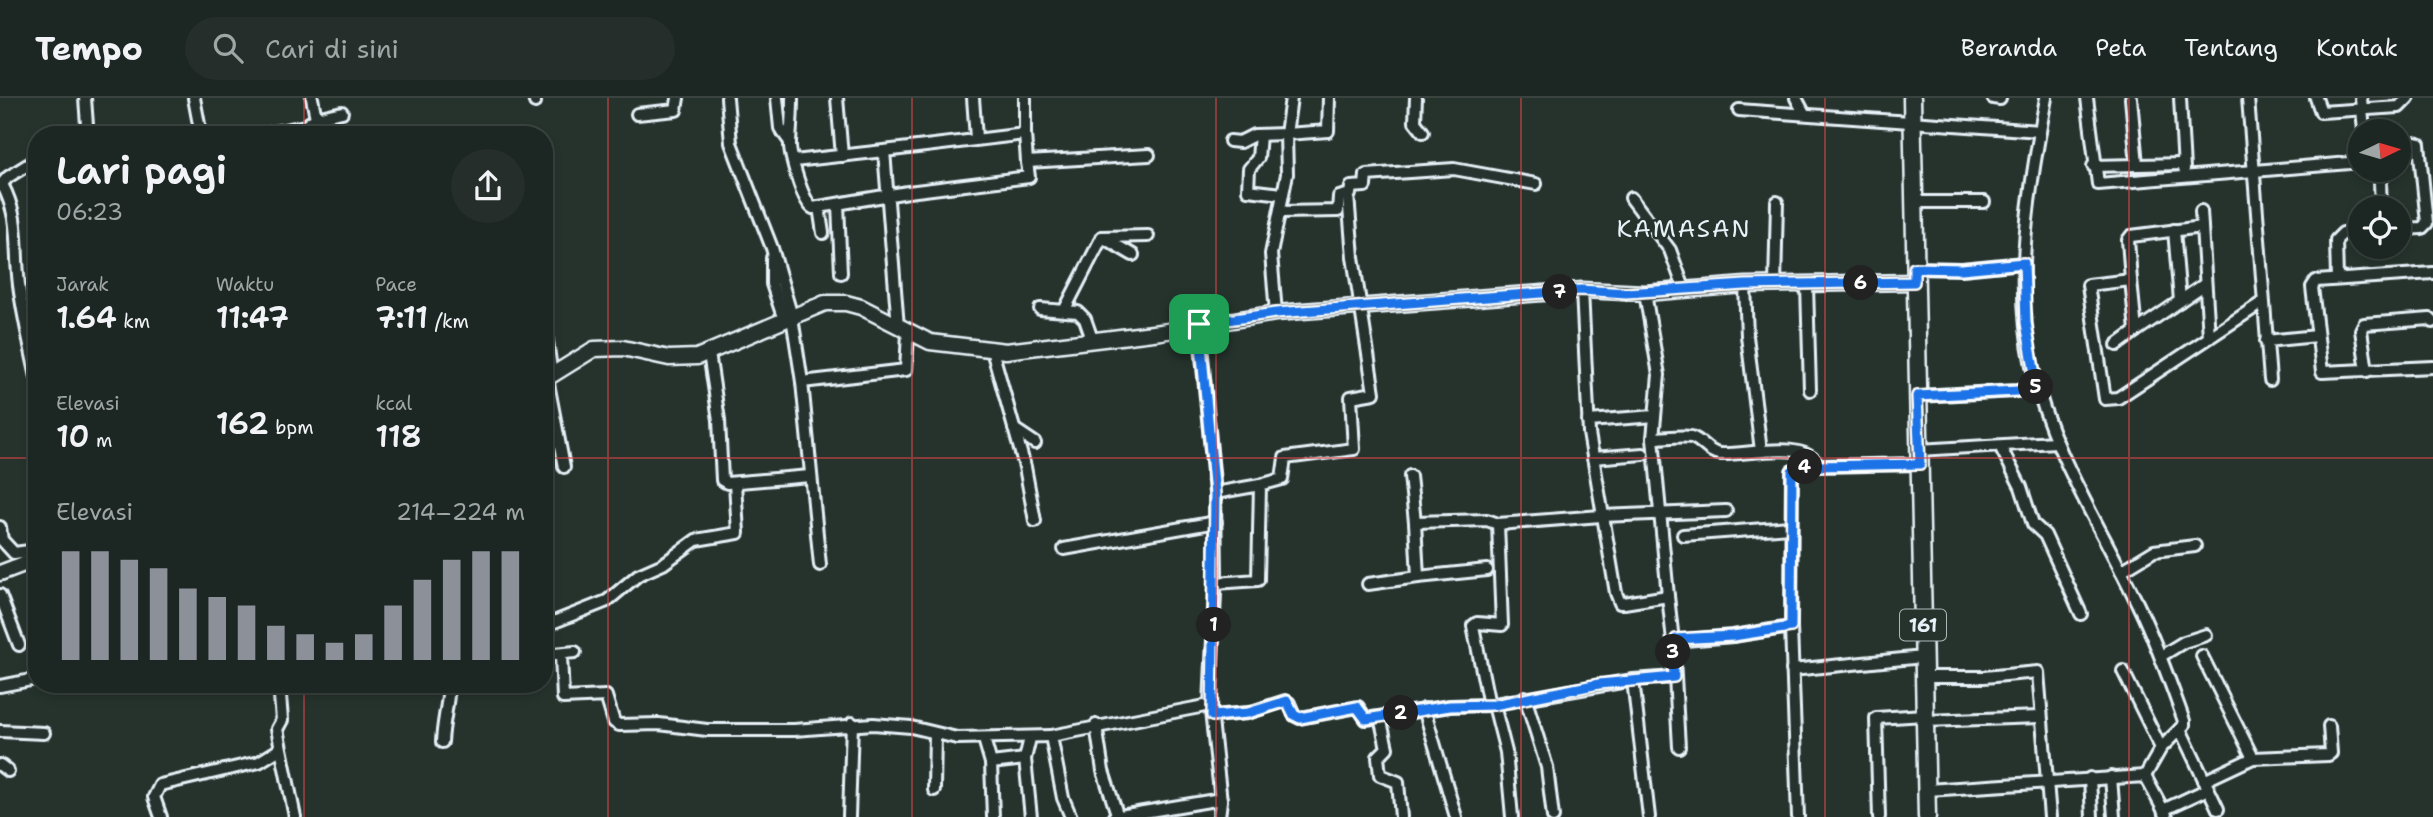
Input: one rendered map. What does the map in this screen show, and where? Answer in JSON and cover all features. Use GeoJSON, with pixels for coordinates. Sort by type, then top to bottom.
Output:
{"type":"FeatureCollection","features":[{"type":"Feature","properties":{"kind":"main road","name":"161"},"geometry":{"type":"LineString","coordinates":[[1912,98],[1927,817]]}},
{"type":"Feature","properties":{"kind":"street"},"geometry":{"type":"LineString","coordinates":[[85,98],[86,126]]}},
{"type":"Feature","properties":{"kind":"street"},"geometry":{"type":"LineString","coordinates":[[194,98],[199,126]]}},
{"type":"Feature","properties":{"kind":"street"},"geometry":{"type":"LineString","coordinates":[[312,98],[316,118]]}},
{"type":"Feature","properties":{"kind":"street"},"geometry":{"type":"LineString","coordinates":[[637,114],[676,110],[678,98]]}},
{"type":"Feature","properties":{"kind":"street"},"geometry":{"type":"LineString","coordinates":[[727,98],[731,143],[772,248],[802,382],[820,565]]}},
{"type":"Feature","properties":{"kind":"street"},"geometry":{"type":"LineString","coordinates":[[777,98],[780,128],[790,142],[807,206],[819,207],[1029,177],[1025,98]]}},
{"type":"Feature","properties":{"kind":"street"},"geometry":{"type":"LineString","coordinates":[[790,142],[793,133],[792,98]]}},
{"type":"Feature","properties":{"kind":"street"},"geometry":{"type":"LineString","coordinates":[[837,98],[842,156]]}},
{"type":"Feature","properties":{"kind":"street"},"geometry":{"type":"LineString","coordinates":[[973,98],[976,138]]}},
{"type":"Feature","properties":{"kind":"street"},"geometry":{"type":"LineString","coordinates":[[1276,313],[1271,254],[1287,174],[1286,134],[1291,98]]}},
{"type":"Feature","properties":{"kind":"street"},"geometry":{"type":"LineString","coordinates":[[1230,141],[1261,135],[1328,131],[1329,98]]}},
{"type":"Feature","properties":{"kind":"street"},"geometry":{"type":"LineString","coordinates":[[1416,98],[1415,121],[1423,132]]}},
{"type":"Feature","properties":{"kind":"street"},"geometry":{"type":"LineString","coordinates":[[1796,98],[1804,113]]}},
{"type":"Feature","properties":{"kind":"street"},"geometry":{"type":"LineString","coordinates":[[1993,98],[2000,99]]}},
{"type":"Feature","properties":{"kind":"street"},"geometry":{"type":"LineString","coordinates":[[2046,98],[2025,222],[2026,323],[2037,386],[2058,446],[2161,656],[2184,720],[2180,729],[2161,748],[2145,776]]}},
{"type":"Feature","properties":{"kind":"street"},"geometry":{"type":"LineString","coordinates":[[2087,98],[2093,166],[2096,182],[2100,184],[2348,163]]}},
{"type":"Feature","properties":{"kind":"street"},"geometry":{"type":"LineString","coordinates":[[2131,98],[2137,165]]}},
{"type":"Feature","properties":{"kind":"street"},"geometry":{"type":"LineString","coordinates":[[2180,98],[2184,178]]}},
{"type":"Feature","properties":{"kind":"street"},"geometry":{"type":"LineString","coordinates":[[2248,98],[2270,380]]}},
{"type":"Feature","properties":{"kind":"street"},"geometry":{"type":"LineString","coordinates":[[2316,98],[2321,112],[2361,104],[2399,107],[2408,98]]}},
{"type":"Feature","properties":{"kind":"street"},"geometry":{"type":"LineString","coordinates":[[1739,110],[2040,131]]}},
{"type":"Feature","properties":{"kind":"street"},"geometry":{"type":"LineString","coordinates":[[309,126],[316,118],[342,112]]}},
{"type":"Feature","properties":{"kind":"street"},"geometry":{"type":"LineString","coordinates":[[794,161],[1025,134]]}},
{"type":"Feature","properties":{"kind":"street"},"geometry":{"type":"LineString","coordinates":[[1261,135],[1258,158],[1249,169],[1248,190],[1282,194]]}},
{"type":"Feature","properties":{"kind":"street"},"geometry":{"type":"LineString","coordinates":[[2411,228],[2423,228],[2427,223],[2420,144],[2412,145]]}},
{"type":"Feature","properties":{"kind":"street"},"geometry":{"type":"LineString","coordinates":[[802,382],[906,370],[903,330],[894,279],[884,151]]}},
{"type":"Feature","properties":{"kind":"street"},"geometry":{"type":"LineString","coordinates":[[1027,162],[1149,155]]}},
{"type":"Feature","properties":{"kind":"street"},"geometry":{"type":"LineString","coordinates":[[2093,166],[2183,164]]}},
{"type":"Feature","properties":{"kind":"street"},"geometry":{"type":"LineString","coordinates":[[28,166],[1,185],[17,219],[15,255],[28,336]]}},
{"type":"Feature","properties":{"kind":"street"},"geometry":{"type":"LineString","coordinates":[[1215,494],[1282,479],[1285,458],[1354,449],[1350,397],[1371,394],[1374,390],[1353,253],[1348,195],[1351,187],[1366,186],[1366,175],[1438,168],[1536,184]]}},
{"type":"Feature","properties":{"kind":"street"},"geometry":{"type":"LineString","coordinates":[[1280,212],[1338,211],[1339,197],[1348,195]]}},
{"type":"Feature","properties":{"kind":"street"},"geometry":{"type":"LineString","coordinates":[[1631,198],[1670,250],[1685,291]]}},
{"type":"Feature","properties":{"kind":"street"},"geometry":{"type":"LineString","coordinates":[[1775,286],[1777,202]]}},
{"type":"Feature","properties":{"kind":"street"},"geometry":{"type":"LineString","coordinates":[[1914,202],[1983,202]]}},
{"type":"Feature","properties":{"kind":"street"},"geometry":{"type":"LineString","coordinates":[[838,204],[841,273]]}},
{"type":"Feature","properties":{"kind":"street"},"geometry":{"type":"LineString","coordinates":[[819,207],[823,233]]}},
{"type":"Feature","properties":{"kind":"street"},"geometry":{"type":"LineString","coordinates":[[2201,211],[2208,337]]}},
{"type":"Feature","properties":{"kind":"street"},"geometry":{"type":"LineString","coordinates":[[2136,331],[2129,238],[2202,226]]}},
{"type":"Feature","properties":{"kind":"street"},"geometry":{"type":"LineString","coordinates":[[2174,230],[2180,301]]}},
{"type":"Feature","properties":{"kind":"street"},"geometry":{"type":"LineString","coordinates":[[2337,279],[2336,240],[2343,233],[2348,232]]}},
{"type":"Feature","properties":{"kind":"street"},"geometry":{"type":"LineString","coordinates":[[1102,237],[1148,236]]}},
{"type":"Feature","properties":{"kind":"street"},"geometry":{"type":"LineString","coordinates":[[1102,237],[1133,255]]}},
{"type":"Feature","properties":{"kind":"street"},"geometry":{"type":"LineString","coordinates":[[1065,309],[1102,237]]}},
{"type":"Feature","properties":{"kind":"street"},"geometry":{"type":"LineString","coordinates":[[553,371],[594,349],[623,348],[669,359],[709,353],[785,308],[825,303],[846,303],[861,307],[930,342],[992,350],[1019,350],[1161,332],[1276,313],[1362,309],[1581,290],[1645,293],[1745,285],[1807,285],[2024,263]]}},
{"type":"Feature","properties":{"kind":"street"},"geometry":{"type":"LineString","coordinates":[[2433,273],[2316,281],[2312,287],[2322,372],[2433,367]]}},
{"type":"Feature","properties":{"kind":"street"},"geometry":{"type":"LineString","coordinates":[[2132,280],[2091,282],[2087,289],[2105,399],[2118,398],[2208,337],[2264,310]]}},
{"type":"Feature","properties":{"kind":"street"},"geometry":{"type":"LineString","coordinates":[[1745,285],[1747,336],[1761,451]]}},
{"type":"Feature","properties":{"kind":"street"},"geometry":{"type":"LineString","coordinates":[[1807,285],[1810,390]]}},
{"type":"Feature","properties":{"kind":"street"},"geometry":{"type":"LineString","coordinates":[[2117,345],[2205,285]]}},
{"type":"Feature","properties":{"kind":"street"},"geometry":{"type":"LineString","coordinates":[[1581,290],[1588,421],[1601,516],[1620,603],[1668,596]]}},
{"type":"Feature","properties":{"kind":"street"},"geometry":{"type":"LineString","coordinates":[[1645,293],[1659,375],[1653,438],[1673,641],[1679,747]]}},
{"type":"Feature","properties":{"kind":"street"},"geometry":{"type":"LineString","coordinates":[[1040,309],[1078,312],[1085,319],[1092,339]]}},
{"type":"Feature","properties":{"kind":"street"},"geometry":{"type":"LineString","coordinates":[[2367,371],[2361,330],[2364,324],[2433,322]]}},
{"type":"Feature","properties":{"kind":"street"},"geometry":{"type":"LineString","coordinates":[[1199,324],[1215,494],[1216,583],[1211,710],[1221,799],[1219,817]]}},
{"type":"Feature","properties":{"kind":"street"},"geometry":{"type":"LineString","coordinates":[[2266,341],[2317,336]]}},
{"type":"Feature","properties":{"kind":"street"},"geometry":{"type":"LineString","coordinates":[[992,350],[1025,467],[1035,522]]}},
{"type":"Feature","properties":{"kind":"street"},"geometry":{"type":"LineString","coordinates":[[709,353],[719,420],[722,480],[735,483],[810,476]]}},
{"type":"Feature","properties":{"kind":"street"},"geometry":{"type":"LineString","coordinates":[[1917,396],[2017,391],[2037,386]]}},
{"type":"Feature","properties":{"kind":"street"},"geometry":{"type":"LineString","coordinates":[[553,403],[564,467]]}},
{"type":"Feature","properties":{"kind":"street"},"geometry":{"type":"LineString","coordinates":[[1588,421],[1655,416]]}},
{"type":"Feature","properties":{"kind":"street"},"geometry":{"type":"LineString","coordinates":[[1014,429],[1035,443]]}},
{"type":"Feature","properties":{"kind":"street"},"geometry":{"type":"LineString","coordinates":[[1653,438],[1690,437],[1718,454],[1761,451],[1805,453],[1817,462]]}},
{"type":"Feature","properties":{"kind":"street"},"geometry":{"type":"LineString","coordinates":[[1798,817],[1791,627],[1792,471],[1817,462],[1920,458],[2058,446]]}},
{"type":"Feature","properties":{"kind":"street"},"geometry":{"type":"LineString","coordinates":[[2003,452],[2021,487],[2033,524],[2045,535],[2081,614]]}},
{"type":"Feature","properties":{"kind":"street"},"geometry":{"type":"LineString","coordinates":[[1593,458],[1643,454]]}},
{"type":"Feature","properties":{"kind":"street"},"geometry":{"type":"LineString","coordinates":[[1410,476],[1418,577]]}},
{"type":"Feature","properties":{"kind":"street"},"geometry":{"type":"LineString","coordinates":[[553,622],[607,601],[638,575],[663,564],[696,540],[738,533],[735,483]]}},
{"type":"Feature","properties":{"kind":"street"},"geometry":{"type":"LineString","coordinates":[[1216,583],[1258,580],[1260,485]]}},
{"type":"Feature","properties":{"kind":"street"},"geometry":{"type":"LineString","coordinates":[[1415,522],[1487,520],[1497,524],[1726,511]]}},
{"type":"Feature","properties":{"kind":"street"},"geometry":{"type":"LineString","coordinates":[[1063,549],[1216,522]]}},
{"type":"Feature","properties":{"kind":"street"},"geometry":{"type":"LineString","coordinates":[[1497,524],[1502,625],[1473,626],[1507,757],[1512,817]]}},
{"type":"Feature","properties":{"kind":"street"},"geometry":{"type":"LineString","coordinates":[[0,527],[2,540],[14,553],[28,551]]}},
{"type":"Feature","properties":{"kind":"street"},"geometry":{"type":"LineString","coordinates":[[1683,536],[1790,531]]}},
{"type":"Feature","properties":{"kind":"street"},"geometry":{"type":"LineString","coordinates":[[2121,571],[2154,551],[2195,545]]}},
{"type":"Feature","properties":{"kind":"street"},"geometry":{"type":"LineString","coordinates":[[0,573],[28,562]]}},
{"type":"Feature","properties":{"kind":"street"},"geometry":{"type":"LineString","coordinates":[[1368,584],[1487,570]]}},
{"type":"Feature","properties":{"kind":"street"},"geometry":{"type":"LineString","coordinates":[[0,595],[19,645]]}},
{"type":"Feature","properties":{"kind":"street"},"geometry":{"type":"LineString","coordinates":[[1673,641],[1733,636],[1791,627]]}},
{"type":"Feature","properties":{"kind":"street"},"geometry":{"type":"LineString","coordinates":[[2161,656],[2183,642],[2206,635]]}},
{"type":"Feature","properties":{"kind":"street"},"geometry":{"type":"LineString","coordinates":[[553,654],[575,652]]}},
{"type":"Feature","properties":{"kind":"street"},"geometry":{"type":"LineString","coordinates":[[561,654],[563,698],[606,696],[613,720],[619,725],[659,724],[707,730],[794,730],[852,723],[911,727],[935,734],[984,738],[1051,736],[1096,725],[1211,710],[1248,713],[1287,701],[1294,715],[1300,718],[1357,707],[1364,719],[1424,709],[1492,705],[1525,697],[1633,680],[1674,677]]}},
{"type":"Feature","properties":{"kind":"street"},"geometry":{"type":"LineString","coordinates":[[2202,656],[2253,758]]}},
{"type":"Feature","properties":{"kind":"street"},"geometry":{"type":"LineString","coordinates":[[1793,670],[1923,657]]}},
{"type":"Feature","properties":{"kind":"street"},"geometry":{"type":"LineString","coordinates":[[2123,670],[2161,748]]}},
{"type":"Feature","properties":{"kind":"street"},"geometry":{"type":"LineString","coordinates":[[1924,677],[1984,677],[2038,672],[2050,817]]}},
{"type":"Feature","properties":{"kind":"street"},"geometry":{"type":"LineString","coordinates":[[0,685],[28,680]]}},
{"type":"Feature","properties":{"kind":"street"},"geometry":{"type":"LineString","coordinates":[[1633,680],[1645,756],[1649,817]]}},
{"type":"Feature","properties":{"kind":"street"},"geometry":{"type":"LineString","coordinates":[[280,693],[282,720],[277,729],[295,817]]}},
{"type":"Feature","properties":{"kind":"street"},"geometry":{"type":"LineString","coordinates":[[442,743],[449,693]]}},
{"type":"Feature","properties":{"kind":"street"},"geometry":{"type":"LineString","coordinates":[[1525,697],[1547,767],[1553,817]]}},
{"type":"Feature","properties":{"kind":"street"},"geometry":{"type":"LineString","coordinates":[[1424,709],[1456,817]]}},
{"type":"Feature","properties":{"kind":"street"},"geometry":{"type":"LineString","coordinates":[[1380,717],[1387,748],[1378,757],[1380,775],[1398,782],[1401,817]]}},
{"type":"Feature","properties":{"kind":"street"},"geometry":{"type":"LineString","coordinates":[[1879,817],[1876,718],[2040,717]]}},
{"type":"Feature","properties":{"kind":"street"},"geometry":{"type":"LineString","coordinates":[[849,817],[852,723]]}},
{"type":"Feature","properties":{"kind":"street"},"geometry":{"type":"LineString","coordinates":[[1096,725],[1102,771],[1117,817],[1221,799]]}},
{"type":"Feature","properties":{"kind":"street"},"geometry":{"type":"LineString","coordinates":[[2145,776],[2165,813],[2253,758],[2328,755],[2331,753],[2329,726]]}},
{"type":"Feature","properties":{"kind":"street"},"geometry":{"type":"LineString","coordinates":[[2180,729],[2218,808]]}},
{"type":"Feature","properties":{"kind":"street"},"geometry":{"type":"LineString","coordinates":[[0,731],[44,733]]}},
{"type":"Feature","properties":{"kind":"street"},"geometry":{"type":"LineString","coordinates":[[934,790],[935,734]]}},
{"type":"Feature","properties":{"kind":"street"},"geometry":{"type":"LineString","coordinates":[[1051,736],[1063,798],[1071,817]]}},
{"type":"Feature","properties":{"kind":"street"},"geometry":{"type":"LineString","coordinates":[[984,738],[991,762],[993,817]]}},
{"type":"Feature","properties":{"kind":"street"},"geometry":{"type":"LineString","coordinates":[[1030,738],[1025,759],[1031,817]]}},
{"type":"Feature","properties":{"kind":"street"},"geometry":{"type":"LineString","coordinates":[[160,817],[154,797],[160,785],[259,762],[280,749]]}},
{"type":"Feature","properties":{"kind":"street"},"geometry":{"type":"LineString","coordinates":[[991,762],[1025,759]]}},
{"type":"Feature","properties":{"kind":"street"},"geometry":{"type":"LineString","coordinates":[[1927,790],[2145,776]]}},
{"type":"Feature","properties":{"kind":"street"},"geometry":{"type":"LineString","coordinates":[[2111,777],[2114,817]]}},
{"type":"Feature","properties":{"kind":"street"},"geometry":{"type":"LineString","coordinates":[[2090,778],[2092,817]]}},
{"type":"Feature","properties":{"kind":"district","name":"KAMASAN"},"geometry":{"type":"Point","coordinates":[1684,229]}},
{"type":"Feature","properties":{"kind":"route"},"geometry":{"type":"LineString","coordinates":[[2024,263],[2026,323],[2037,386],[2017,391],[1917,396],[1920,464],[1793,469],[1790,527],[1791,627],[1717,638],[1676,639],[1672,646],[1674,677],[1599,684],[1518,698],[1494,705],[1450,706],[1366,719],[1357,707],[1300,718],[1294,715],[1287,701],[1248,713],[1212,716],[1210,705],[1216,572],[1215,494],[1199,324],[1276,313],[1362,309],[1581,290],[1626,293],[1745,285],[1914,282],[1914,268],[1962,269],[2024,263]]}}]}
